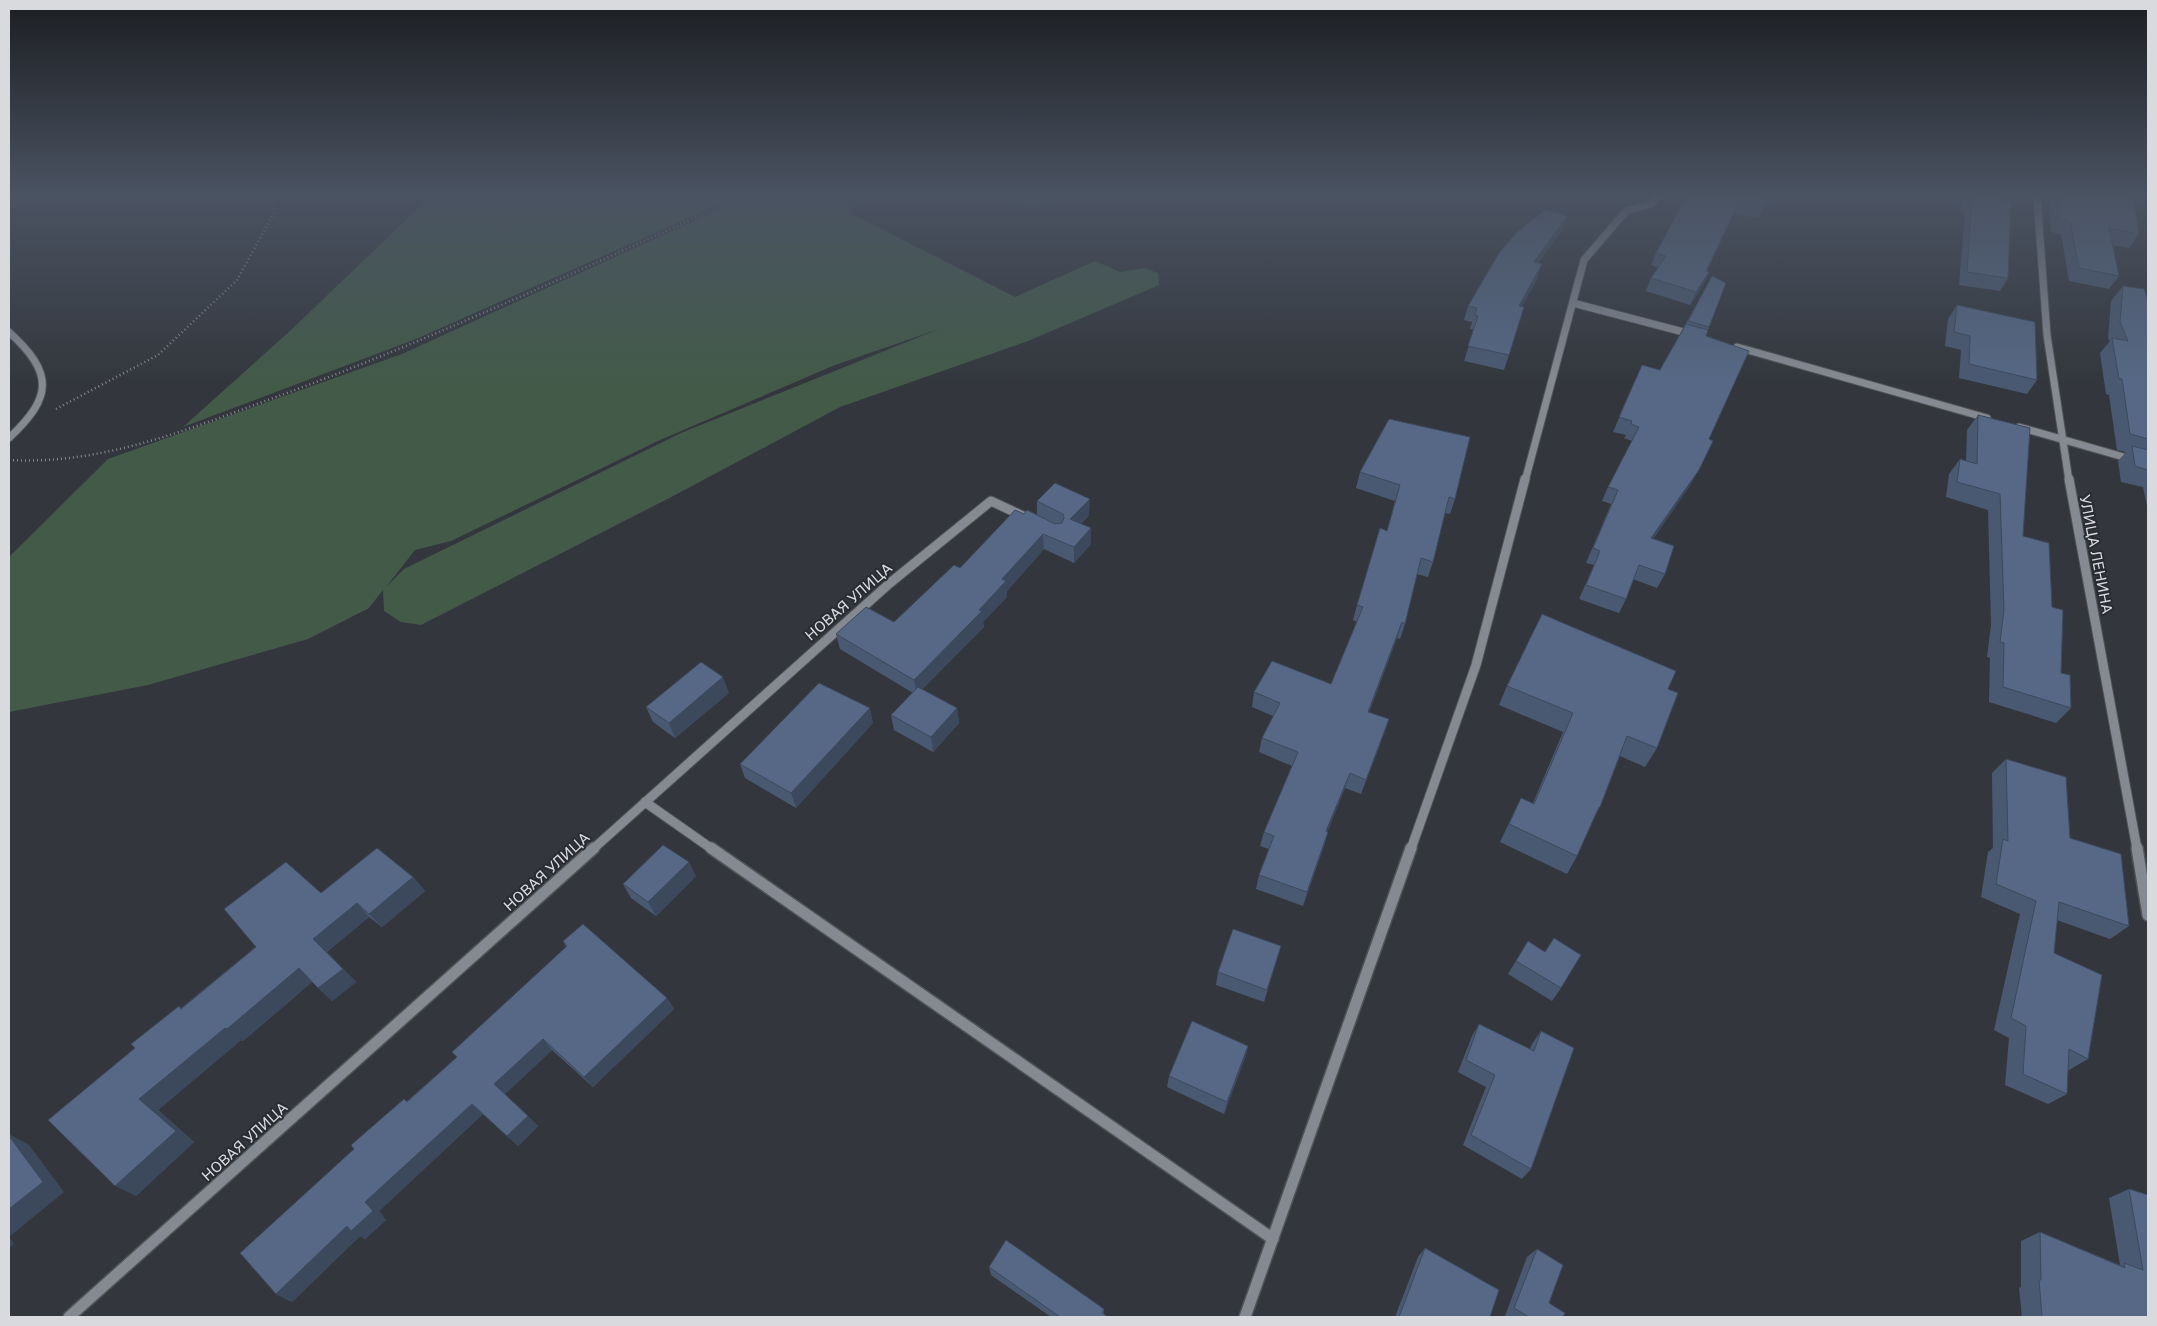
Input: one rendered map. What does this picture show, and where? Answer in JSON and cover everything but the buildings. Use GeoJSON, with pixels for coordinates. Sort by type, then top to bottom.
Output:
{"type":"FeatureCollection","features":[{"type":"Feature","properties":{"kind":"street"},"geometry":{"type":"LineString","coordinates":[[1245,1317],[1476,665],[1586,258]]}},
{"type":"Feature","properties":{"kind":"street","name":"УЛИЦА ЛЕНИНА"},"geometry":{"type":"LineString","coordinates":[[2040,258],[2061,439],[2136,836],[2148,915]]}},
{"type":"Feature","properties":{"kind":"street"},"geometry":{"type":"LineString","coordinates":[[1573,302],[1702,337]]}},
{"type":"Feature","properties":{"kind":"street"},"geometry":{"type":"LineString","coordinates":[[9,332],[20,342],[41,371],[42,394],[22,426],[9,438]]}},
{"type":"Feature","properties":{"kind":"street"},"geometry":{"type":"LineString","coordinates":[[1730,345],[1995,420]]}},
{"type":"Feature","properties":{"kind":"street"},"geometry":{"type":"LineString","coordinates":[[2014,426],[2148,464]]}},
{"type":"Feature","properties":{"kind":"street","name":"НОВАЯ УЛИЦА"},"geometry":{"type":"LineString","coordinates":[[69,1317],[890,584],[991,501],[1033,522]]}},
{"type":"Feature","properties":{"kind":"street"},"geometry":{"type":"LineString","coordinates":[[645,802],[1273,1239]]}},
{"type":"Feature","properties":{"kind":"path"},"geometry":{"type":"LineString","coordinates":[[56,409],[158,356],[237,280],[249,258]]}},
{"type":"Feature","properties":{"kind":"path"},"geometry":{"type":"LineString","coordinates":[[9,460],[28,462],[85,458],[166,436],[278,397],[442,332],[607,258]]}},
{"type":"Feature","properties":{"kind":"green space"},"geometry":{"type":"Polygon","coordinates":[[[366,258],[599,258],[416,339],[183,427],[291,330],[366,258]]]}},
{"type":"Feature","properties":{"kind":"green space"},"geometry":{"type":"Polygon","coordinates":[[[613,258],[938,258],[1015,297],[1095,261],[1120,272],[1144,268],[1158,273],[1159,285],[1028,341],[840,407],[677,494],[421,625],[401,622],[384,611],[383,590],[369,608],[308,639],[148,685],[9,712],[9,557],[108,459],[402,354],[613,258]],[[939,329],[835,365],[660,440],[451,541],[415,550],[386,587],[404,569],[681,433],[939,329]]]}}]}
